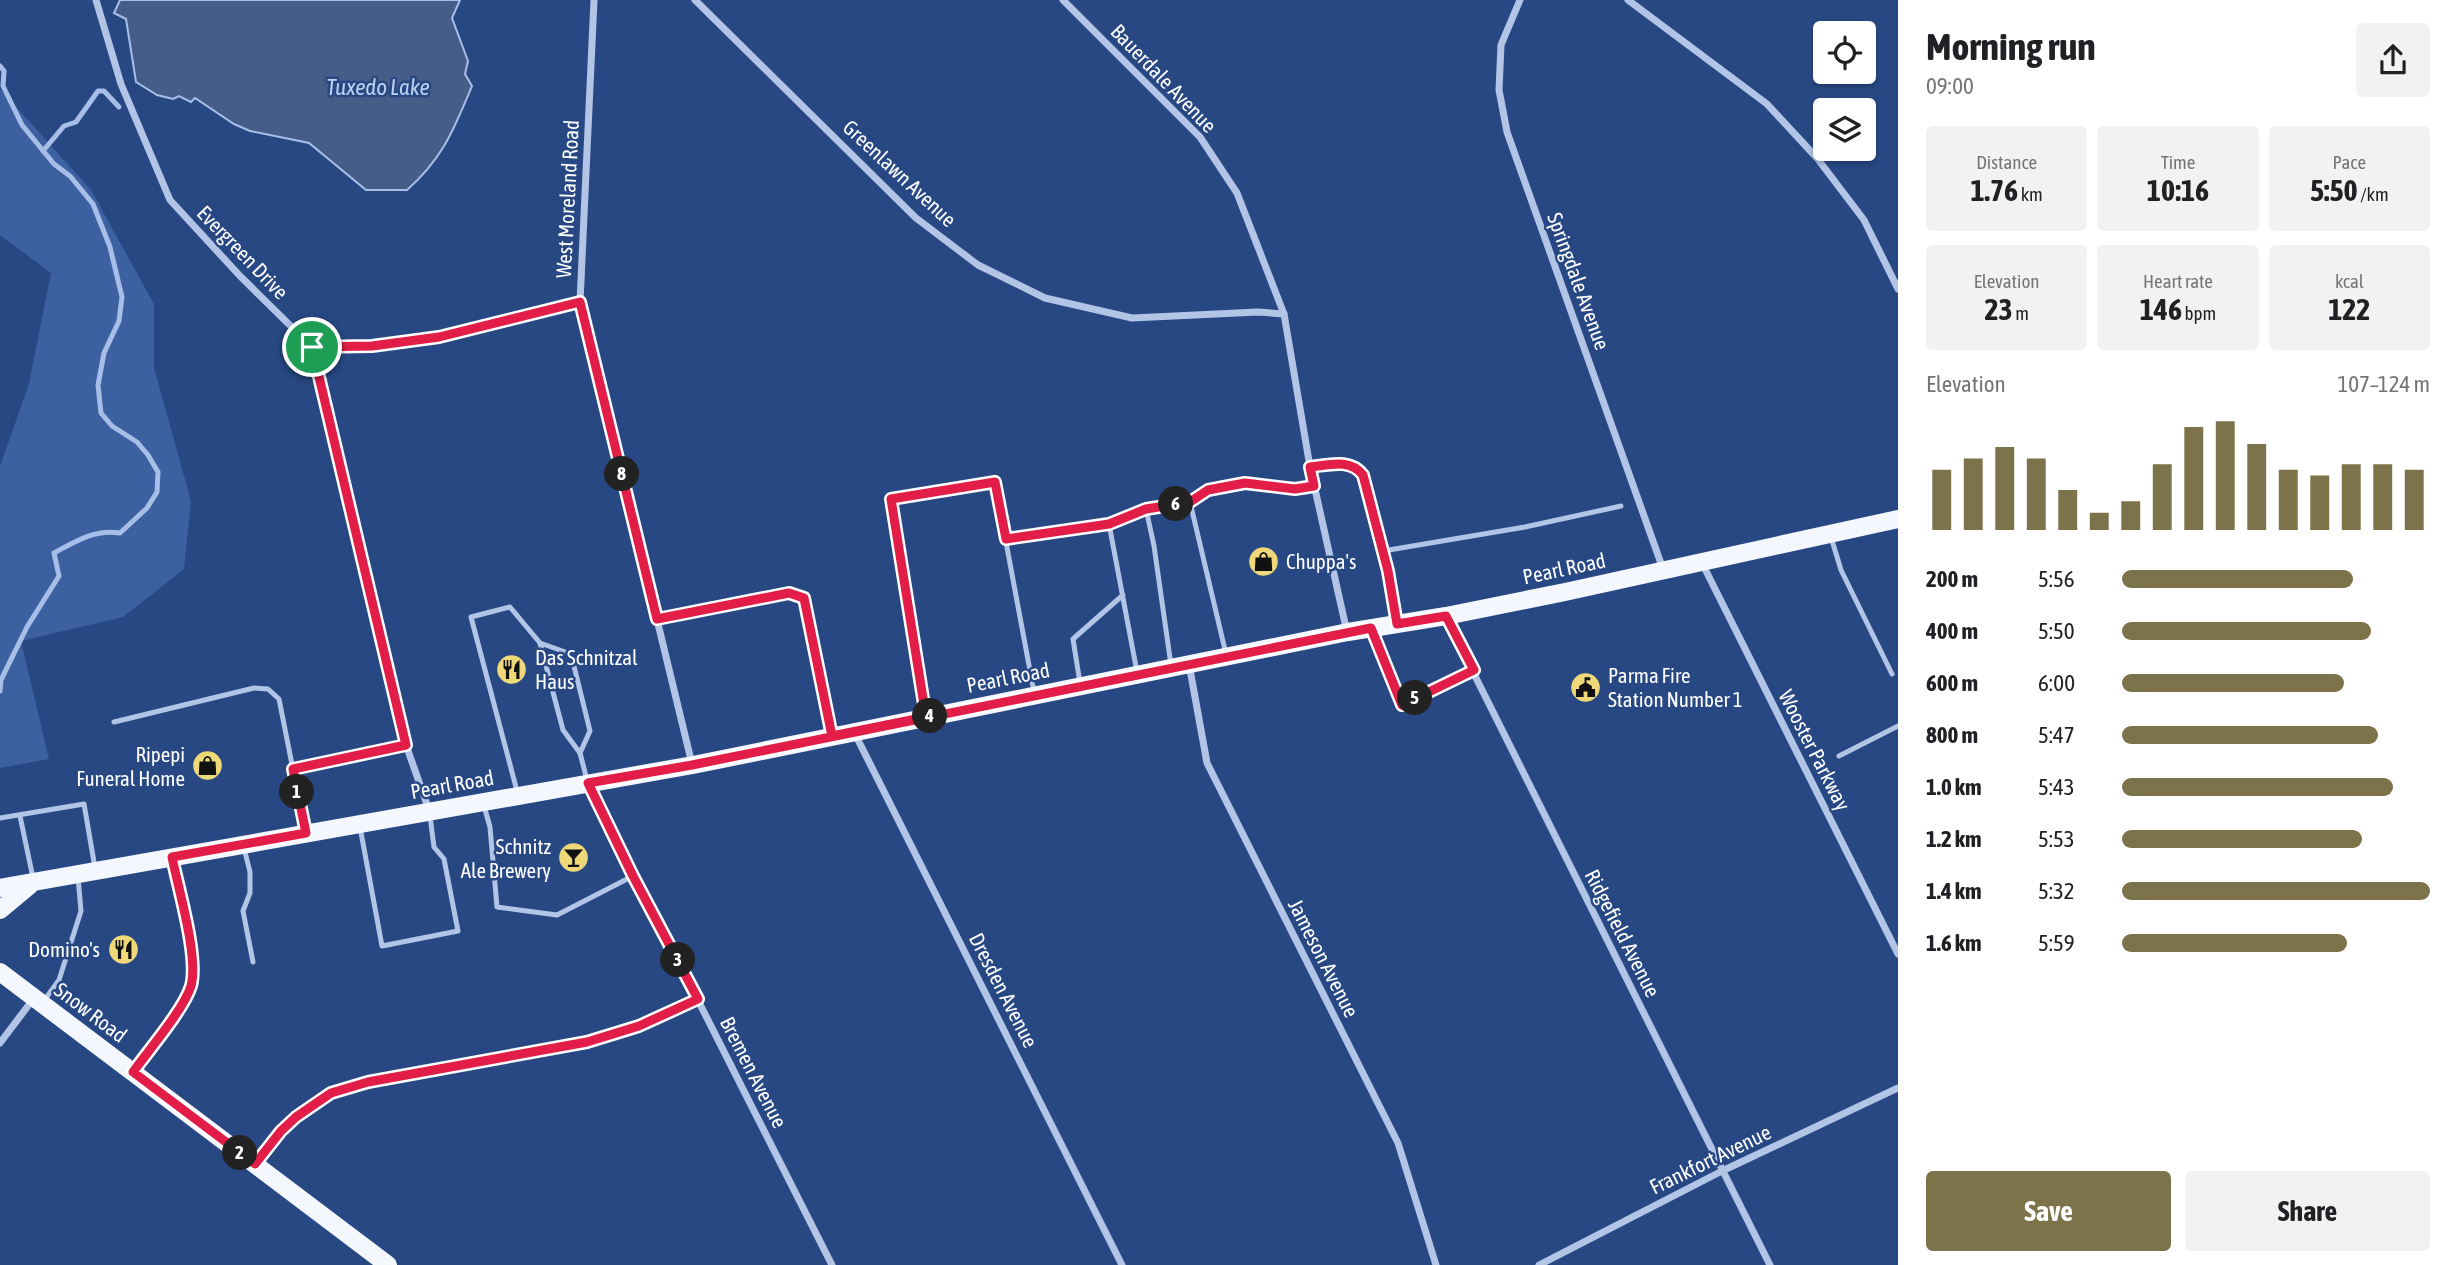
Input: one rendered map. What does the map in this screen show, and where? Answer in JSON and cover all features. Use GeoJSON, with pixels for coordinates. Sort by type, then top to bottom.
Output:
{"type":"FeatureCollection","features":[{"type":"Feature","properties":{"kind":"main road","name":"Pearl Road"},"geometry":{"type":"LineString","coordinates":[[0,888],[692,765],[1348,632],[1446,616],[1898,519]]}},
{"type":"Feature","properties":{"kind":"main road"},"geometry":{"type":"LineString","coordinates":[[0,910],[34,882]]}},
{"type":"Feature","properties":{"kind":"main road","name":"Snow Road"},"geometry":{"type":"LineString","coordinates":[[1,972],[388,1265]]}},
{"type":"Feature","properties":{"kind":"street","name":"Evergreen Drive"},"geometry":{"type":"LineString","coordinates":[[96,0],[121,84],[170,200],[240,276],[312,347]]}},
{"type":"Feature","properties":{"kind":"street","name":"West Moreland Road"},"geometry":{"type":"LineString","coordinates":[[594,0],[580,302],[692,765]]}},
{"type":"Feature","properties":{"kind":"street","name":"Greenlawn Avenue"},"geometry":{"type":"LineString","coordinates":[[695,0],[916,218],[978,265],[1045,298],[1132,318],[1258,312],[1284,314]]}},
{"type":"Feature","properties":{"kind":"street","name":"Bauerdale Avenue"},"geometry":{"type":"LineString","coordinates":[[1063,0],[1200,136],[1237,193],[1284,314],[1310,467],[1348,632]]}},
{"type":"Feature","properties":{"kind":"street","name":"Springdale Avenue"},"geometry":{"type":"LineString","coordinates":[[1520,0],[1501,45],[1499,90],[1507,132],[1663,570]]}},
{"type":"Feature","properties":{"kind":"street"},"geometry":{"type":"LineString","coordinates":[[1628,0],[1767,104],[1817,158],[1864,220],[1898,289]]}},
{"type":"Feature","properties":{"kind":"street"},"geometry":{"type":"LineString","coordinates":[[429,811],[406,745],[312,347],[372,346],[439,337],[580,302]]}},
{"type":"Feature","properties":{"kind":"street","name":"Wooster Parkway"},"geometry":{"type":"LineString","coordinates":[[1702,562],[1898,954]]}},
{"type":"Feature","properties":{"kind":"street","name":"Ridgefield Avenue"},"geometry":{"type":"LineString","coordinates":[[1446,616],[1770,1265]]}},
{"type":"Feature","properties":{"kind":"street","name":"Jameson Avenue"},"geometry":{"type":"LineString","coordinates":[[1180,666],[1207,762],[1398,1143],[1436,1265]]}},
{"type":"Feature","properties":{"kind":"street","name":"Dresden Avenue"},"geometry":{"type":"LineString","coordinates":[[854,731],[1122,1265]]}},
{"type":"Feature","properties":{"kind":"street","name":"Bremen Avenue"},"geometry":{"type":"LineString","coordinates":[[588,783],[832,1265]]}},
{"type":"Feature","properties":{"kind":"street"},"geometry":{"type":"LineString","coordinates":[[255,1164],[281,1131],[331,1093],[368,1082],[587,1042],[639,1026],[698,999]]}},
{"type":"Feature","properties":{"kind":"street"},"geometry":{"type":"LineString","coordinates":[[0,1043],[38,1001]]}},
{"type":"Feature","properties":{"kind":"street","name":"Frankfort Avenue"},"geometry":{"type":"LineString","coordinates":[[1539,1265],[1723,1171],[1898,1088]]}},
{"type":"Feature","properties":{"kind":"lane"},"geometry":{"type":"LineString","coordinates":[[1310,467],[1344,463],[1358,468],[1363,475],[1383,551],[1397,624]]}},
{"type":"Feature","properties":{"kind":"lane"},"geometry":{"type":"LineString","coordinates":[[926,717],[891,499],[995,482],[1034,695]]}},
{"type":"Feature","properties":{"kind":"lane"},"geometry":{"type":"LineString","coordinates":[[1006,539],[1109,524],[1146,509],[1190,502],[1208,490],[1245,483],[1295,489],[1314,486]]}},
{"type":"Feature","properties":{"kind":"lane"},"geometry":{"type":"LineString","coordinates":[[1190,502],[1227,657]]}},
{"type":"Feature","properties":{"kind":"lane"},"geometry":{"type":"LineString","coordinates":[[1383,551],[1525,527],[1621,506]]}},
{"type":"Feature","properties":{"kind":"lane"},"geometry":{"type":"LineString","coordinates":[[1146,509],[1180,666]]}},
{"type":"Feature","properties":{"kind":"lane"},"geometry":{"type":"LineString","coordinates":[[1109,524],[1138,675]]}},
{"type":"Feature","properties":{"kind":"lane"},"geometry":{"type":"LineString","coordinates":[[1830,534],[1841,570],[1892,674]]}},
{"type":"Feature","properties":{"kind":"lane"},"geometry":{"type":"LineString","coordinates":[[657,619],[789,593],[804,598],[832,736]]}},
{"type":"Feature","properties":{"kind":"lane"},"geometry":{"type":"LineString","coordinates":[[1081,686],[1073,639],[1122,595]]}},
{"type":"Feature","properties":{"kind":"lane"},"geometry":{"type":"LineString","coordinates":[[518,795],[471,617],[510,607],[540,643],[564,730],[580,753],[588,783]]}},
{"type":"Feature","properties":{"kind":"lane"},"geometry":{"type":"LineString","coordinates":[[1371,628],[1402,705],[1474,670]]}},
{"type":"Feature","properties":{"kind":"lane"},"geometry":{"type":"LineString","coordinates":[[540,643],[571,654],[590,732],[580,753]]}},
{"type":"Feature","properties":{"kind":"lane"},"geometry":{"type":"LineString","coordinates":[[114,722],[263,688],[279,699],[306,833]]}},
{"type":"Feature","properties":{"kind":"lane"},"geometry":{"type":"LineString","coordinates":[[1839,755],[1898,726]]}},
{"type":"Feature","properties":{"kind":"lane"},"geometry":{"type":"LineString","coordinates":[[293,769],[406,745]]}},
{"type":"Feature","properties":{"kind":"lane"},"geometry":{"type":"LineString","coordinates":[[482,802],[490,827],[497,907],[557,915],[633,876]]}},
{"type":"Feature","properties":{"kind":"lane"},"geometry":{"type":"LineString","coordinates":[[0,818],[83,804],[87,873],[81,911],[60,980],[38,1001]]}},
{"type":"Feature","properties":{"kind":"lane"},"geometry":{"type":"LineString","coordinates":[[359,824],[382,946],[458,931],[444,859],[434,847],[429,811]]}},
{"type":"Feature","properties":{"kind":"lane"},"geometry":{"type":"LineString","coordinates":[[20,816],[34,882]]}},
{"type":"Feature","properties":{"kind":"lane"},"geometry":{"type":"LineString","coordinates":[[243,845],[250,872],[250,893],[243,911],[253,962]]}},
{"type":"Feature","properties":{"kind":"lane"},"geometry":{"type":"LineString","coordinates":[[133,1072],[191,988],[192,956],[172,857]]}},
{"type":"Feature","properties":{"kind":"shaded area"},"geometry":{"type":"Polygon","coordinates":[[[0,89],[91,190],[154,304],[154,368],[191,501],[184,569],[123,617],[21,641],[49,759],[0,768],[0,466],[29,384],[51,273],[0,235],[0,89]]]}},
{"type":"Feature","properties":{"kind":"water","name":"Tuxedo Lake"},"geometry":{"type":"Polygon","coordinates":[[[120,0],[460,0],[452,18],[468,61],[465,74],[472,86],[439,154],[407,190],[366,190],[309,143],[250,131],[234,124],[195,98],[191,102],[179,96],[173,99],[157,95],[136,82],[126,19],[114,13],[120,0]]]}},
{"type":"Feature","properties":{"kind":"waterway"},"geometry":{"type":"LineString","coordinates":[[0,66],[4,71],[3,86],[22,125],[54,164],[70,176],[93,204],[110,247],[122,297],[119,321],[104,353],[98,385],[101,413],[112,426],[137,442],[158,472],[157,492],[147,508],[120,533],[94,534],[54,553],[59,576],[27,627],[1,680],[0,691]]}},
{"type":"Feature","properties":{"kind":"waterway"},"geometry":{"type":"LineString","coordinates":[[43,151],[64,126],[76,122],[98,91],[104,91],[119,107]]}},
{"type":"Feature","properties":{"kind":"place","name":"Chuppa's"},"geometry":{"type":"Point","coordinates":[1263,561]}},
{"type":"Feature","properties":{"kind":"place","name":"Das Schnitzal Haus"},"geometry":{"type":"Point","coordinates":[512,669]}},
{"type":"Feature","properties":{"kind":"place","name":"Parma Fire Station Number 1"},"geometry":{"type":"Point","coordinates":[1585,687]}},
{"type":"Feature","properties":{"kind":"place","name":"Ripepi Funeral Home"},"geometry":{"type":"Point","coordinates":[208,766]}},
{"type":"Feature","properties":{"kind":"place","name":"Schnitz Ale Brewery"},"geometry":{"type":"Point","coordinates":[574,858]}},
{"type":"Feature","properties":{"kind":"place","name":"Domino's"},"geometry":{"type":"Point","coordinates":[123,949]}},
{"type":"Feature","properties":{"kind":"route"},"geometry":{"type":"LineString","coordinates":[[580,302],[657,619],[789,593],[804,598],[832,736],[926,717],[891,499],[995,482],[1006,539],[1109,524],[1146,509],[1190,502],[1208,490],[1245,483],[1295,489],[1314,486],[1310,467],[1344,463],[1352,465],[1363,475],[1388,571],[1397,624],[1446,616],[1474,670],[1402,705],[1371,628],[692,765],[588,783],[633,876],[698,999],[639,1026],[587,1042],[368,1082],[331,1093],[281,1131],[255,1164],[133,1072],[191,988],[192,956],[172,857],[306,833],[293,769],[406,745],[312,347],[372,346],[439,337],[580,302]]}}]}
